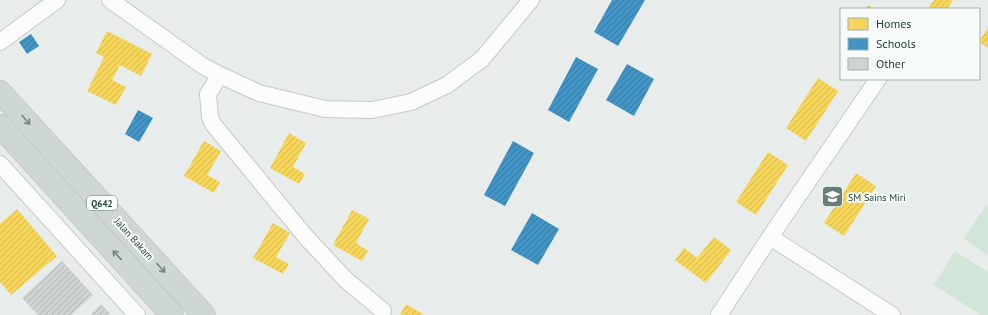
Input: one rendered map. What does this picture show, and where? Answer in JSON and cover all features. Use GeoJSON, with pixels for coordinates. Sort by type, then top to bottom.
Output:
{"type":"FeatureCollection","features":[{"type":"Feature","properties":{"kind":"main road","name":"Jalan Bakam"},"geometry":{"type":"LineString","coordinates":[[0,92],[204,315]]}},
{"type":"Feature","properties":{"kind":"main road","name":"Q642"},"geometry":{"type":"LineString","coordinates":[[0,126],[172,315]]}},
{"type":"Feature","properties":{"kind":"street"},"geometry":{"type":"LineString","coordinates":[[0,42],[57,0]]}},
{"type":"Feature","properties":{"kind":"street"},"geometry":{"type":"LineString","coordinates":[[110,0],[178,49],[220,75],[259,93],[326,109],[372,110],[411,102],[447,85],[482,59],[531,0]]}},
{"type":"Feature","properties":{"kind":"street"},"geometry":{"type":"LineString","coordinates":[[220,75],[208,94],[210,116],[213,124],[316,248],[346,280],[383,311]]}},
{"type":"Feature","properties":{"kind":"street"},"geometry":{"type":"LineString","coordinates":[[719,315],[770,237],[877,80]]}},
{"type":"Feature","properties":{"kind":"street"},"geometry":{"type":"LineString","coordinates":[[0,164],[137,315]]}},
{"type":"Feature","properties":{"kind":"street"},"geometry":{"type":"LineString","coordinates":[[770,237],[892,315]]}},
{"type":"Feature","properties":{"kind":"green space"},"geometry":{"type":"Polygon","coordinates":[[[986,205],[988,206],[988,255],[964,239],[986,205]]]}},
{"type":"Feature","properties":{"kind":"green space"},"geometry":{"type":"Polygon","coordinates":[[[955,251],[988,272],[988,315],[981,315],[934,285],[955,251]]]}},
{"type":"Feature","properties":{"kind":"building: Homes"},"geometry":{"type":"Polygon","coordinates":[[[934,0],[953,0],[948,8],[929,7],[934,0]]]}},
{"type":"Feature","properties":{"kind":"building: Homes"},"geometry":{"type":"Polygon","coordinates":[[[868,5],[873,8],[866,8],[868,5]]]}},
{"type":"Feature","properties":{"kind":"building: Homes"},"geometry":{"type":"Polygon","coordinates":[[[988,27],[988,48],[980,43],[988,27]]]}},
{"type":"Feature","properties":{"kind":"building: Homes"},"geometry":{"type":"Polygon","coordinates":[[[107,31],[152,54],[141,76],[120,65],[112,80],[126,87],[116,105],[87,91],[104,57],[96,53],[107,31]]]}},
{"type":"Feature","properties":{"kind":"building: Homes"},"geometry":{"type":"Polygon","coordinates":[[[818,78],[838,91],[806,141],[786,128],[818,78]]]}},
{"type":"Feature","properties":{"kind":"building: Homes"},"geometry":{"type":"Polygon","coordinates":[[[289,133],[306,143],[293,167],[305,174],[299,184],[270,168],[289,133]]]}},
{"type":"Feature","properties":{"kind":"building: Homes"},"geometry":{"type":"Polygon","coordinates":[[[204,141],[221,151],[207,175],[220,182],[214,193],[184,176],[204,141]]]}},
{"type":"Feature","properties":{"kind":"building: Homes"},"geometry":{"type":"Polygon","coordinates":[[[768,152],[788,165],[756,215],[736,202],[768,152]]]}},
{"type":"Feature","properties":{"kind":"building: Homes"},"geometry":{"type":"Polygon","coordinates":[[[856,173],[876,186],[844,236],[824,223],[856,173]]]}},
{"type":"Feature","properties":{"kind":"building: Homes"},"geometry":{"type":"Polygon","coordinates":[[[17,209],[57,256],[11,295],[0,282],[0,224],[17,209]]]}},
{"type":"Feature","properties":{"kind":"building: Homes"},"geometry":{"type":"Polygon","coordinates":[[[352,210],[369,219],[356,243],[368,251],[362,261],[333,245],[352,210]]]}},
{"type":"Feature","properties":{"kind":"building: Homes"},"geometry":{"type":"Polygon","coordinates":[[[273,223],[290,233],[276,257],[289,264],[283,274],[253,258],[273,223]]]}},
{"type":"Feature","properties":{"kind":"building: Homes"},"geometry":{"type":"Polygon","coordinates":[[[714,237],[731,250],[706,283],[675,260],[684,248],[697,258],[714,237]]]}},
{"type":"Feature","properties":{"kind":"building: Homes"},"geometry":{"type":"Polygon","coordinates":[[[406,304],[423,314],[400,315],[406,304]]]}},
{"type":"Feature","properties":{"kind":"building: Schools"},"geometry":{"type":"Polygon","coordinates":[[[612,0],[645,0],[618,46],[594,32],[612,0]]]}},
{"type":"Feature","properties":{"kind":"building: Schools"},"geometry":{"type":"Polygon","coordinates":[[[31,34],[39,46],[27,54],[19,42],[31,34]]]}},
{"type":"Feature","properties":{"kind":"building: Schools"},"geometry":{"type":"Polygon","coordinates":[[[576,57],[598,69],[569,122],[548,110],[576,57]]]}},
{"type":"Feature","properties":{"kind":"building: Schools"},"geometry":{"type":"Polygon","coordinates":[[[627,64],[654,79],[634,116],[606,100],[627,64]]]}},
{"type":"Feature","properties":{"kind":"building: Schools"},"geometry":{"type":"Polygon","coordinates":[[[138,110],[153,118],[139,142],[125,134],[138,110]]]}},
{"type":"Feature","properties":{"kind":"building: Schools"},"geometry":{"type":"Polygon","coordinates":[[[513,141],[534,153],[505,206],[484,195],[513,141]]]}},
{"type":"Feature","properties":{"kind":"building: Schools"},"geometry":{"type":"Polygon","coordinates":[[[532,213],[559,229],[538,265],[511,250],[532,213]]]}},
{"type":"Feature","properties":{"kind":"building: Other"},"geometry":{"type":"Polygon","coordinates":[[[62,261],[93,295],[71,315],[38,315],[22,298],[62,261]]]}},
{"type":"Feature","properties":{"kind":"building: Other"},"geometry":{"type":"Polygon","coordinates":[[[101,304],[111,315],[90,315],[101,304]]]}},
{"type":"Feature","properties":{"kind":"place","name":"SM Sains Miri"},"geometry":{"type":"Point","coordinates":[833,197]}}]}
